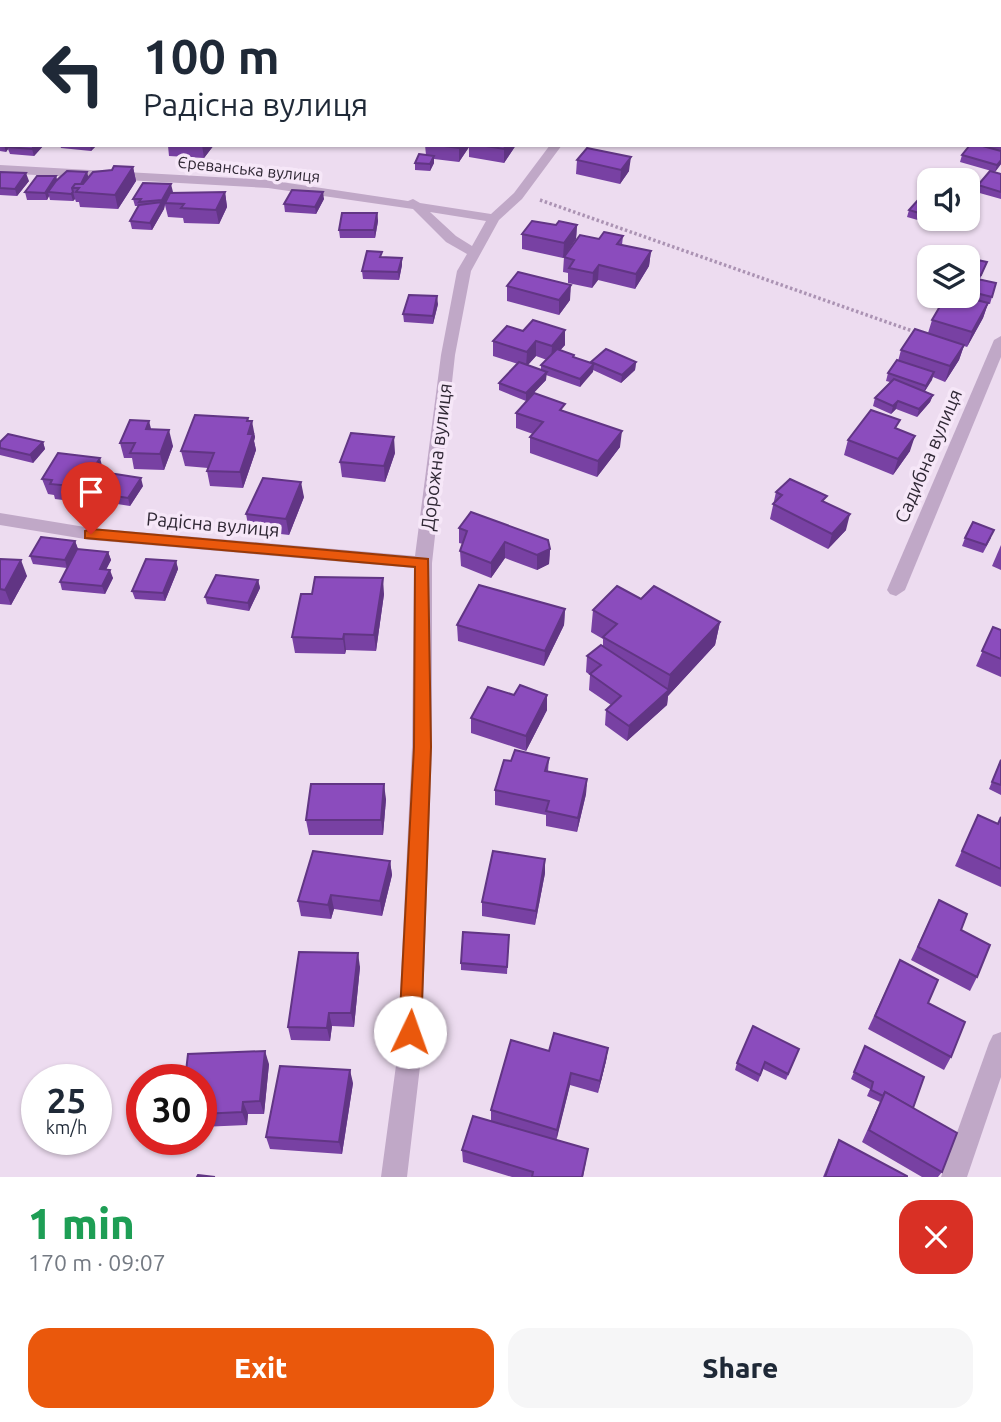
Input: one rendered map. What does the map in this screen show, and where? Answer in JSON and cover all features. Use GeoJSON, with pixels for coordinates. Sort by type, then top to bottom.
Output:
{"type":"FeatureCollection","features":[{"type":"Feature","properties":{"kind":"street","name":"Дорожна вулиця"},"geometry":{"type":"LineString","coordinates":[[394,1177],[409,1058],[422,747],[423,562],[448,355],[464,271],[494,218],[518,196],[555,147]]}},
{"type":"Feature","properties":{"kind":"street","name":"Єреванська вулиця"},"geometry":{"type":"LineString","coordinates":[[0,169],[268,184],[413,203],[494,218]]}},
{"type":"Feature","properties":{"kind":"street"},"geometry":{"type":"LineString","coordinates":[[413,203],[451,239],[474,253]]}},
{"type":"Feature","properties":{"kind":"street","name":"Садибна вулиця"},"geometry":{"type":"LineString","coordinates":[[896,590],[1001,340]]}},
{"type":"Feature","properties":{"kind":"street","name":"Радісна вулиця"},"geometry":{"type":"LineString","coordinates":[[0,519],[91,534],[423,562]]}},
{"type":"Feature","properties":{"kind":"street"},"geometry":{"type":"LineString","coordinates":[[954,1177],[1001,1043]]}},
{"type":"Feature","properties":{"kind":"path"},"geometry":{"type":"LineString","coordinates":[[518,196],[555,204],[927,336]]}},
{"type":"Feature","properties":{"kind":"building"},"geometry":{"type":"Polygon","coordinates":[[[968,147],[986,147],[1001,151],[1001,160],[997,165],[962,155],[968,147]]]}},
{"type":"Feature","properties":{"kind":"building"},"geometry":{"type":"Polygon","coordinates":[[[587,148],[631,157],[621,170],[577,160],[587,148]]]}},
{"type":"Feature","properties":{"kind":"building"},"geometry":{"type":"Polygon","coordinates":[[[419,154],[434,156],[430,164],[415,163],[419,154]]]}},
{"type":"Feature","properties":{"kind":"building"},"geometry":{"type":"Polygon","coordinates":[[[114,166],[133,167],[115,195],[76,192],[79,188],[72,188],[75,184],[83,184],[93,172],[112,170],[114,166]]]}},
{"type":"Feature","properties":{"kind":"building"},"geometry":{"type":"Polygon","coordinates":[[[67,171],[87,172],[81,184],[75,184],[72,188],[71,194],[48,192],[56,181],[67,171]]]}},
{"type":"Feature","properties":{"kind":"building"},"geometry":{"type":"Polygon","coordinates":[[[990,171],[1001,174],[1001,192],[980,186],[990,171]]]}},
{"type":"Feature","properties":{"kind":"building"},"geometry":{"type":"Polygon","coordinates":[[[0,172],[26,173],[15,189],[0,188],[0,172]]]}},
{"type":"Feature","properties":{"kind":"building"},"geometry":{"type":"Polygon","coordinates":[[[37,176],[56,176],[45,193],[25,192],[37,176]]]}},
{"type":"Feature","properties":{"kind":"building"},"geometry":{"type":"Polygon","coordinates":[[[143,183],[171,184],[162,200],[139,202],[141,199],[133,199],[143,183]]]}},
{"type":"Feature","properties":{"kind":"building"},"geometry":{"type":"Polygon","coordinates":[[[292,190],[323,192],[315,207],[284,204],[292,190]]]}},
{"type":"Feature","properties":{"kind":"building"},"geometry":{"type":"Polygon","coordinates":[[[225,192],[216,210],[181,208],[184,204],[165,203],[170,193],[225,192]]]}},
{"type":"Feature","properties":{"kind":"building"},"geometry":{"type":"Polygon","coordinates":[[[917,201],[917,212],[909,210],[917,201]]]}},
{"type":"Feature","properties":{"kind":"building"},"geometry":{"type":"Polygon","coordinates":[[[162,202],[150,223],[130,221],[139,205],[162,202]]]}},
{"type":"Feature","properties":{"kind":"building"},"geometry":{"type":"Polygon","coordinates":[[[342,213],[377,213],[374,230],[339,230],[342,213]]]}},
{"type":"Feature","properties":{"kind":"building"},"geometry":{"type":"Polygon","coordinates":[[[532,221],[556,225],[559,221],[577,225],[564,243],[522,234],[532,221]]]}},
{"type":"Feature","properties":{"kind":"building"},"geometry":{"type":"Polygon","coordinates":[[[604,232],[623,236],[617,244],[651,251],[636,274],[599,265],[593,273],[569,268],[574,260],[564,257],[580,235],[599,239],[604,232]]]}},
{"type":"Feature","properties":{"kind":"building"},"geometry":{"type":"Polygon","coordinates":[[[367,251],[382,252],[380,257],[402,258],[398,272],[362,271],[367,251]]]}},
{"type":"Feature","properties":{"kind":"building"},"geometry":{"type":"Polygon","coordinates":[[[980,261],[987,262],[980,275],[980,261]]]}},
{"type":"Feature","properties":{"kind":"building"},"geometry":{"type":"Polygon","coordinates":[[[518,272],[571,285],[559,300],[507,286],[518,272]]]}},
{"type":"Feature","properties":{"kind":"building"},"geometry":{"type":"Polygon","coordinates":[[[980,280],[996,283],[992,297],[980,294],[980,280]]]}},
{"type":"Feature","properties":{"kind":"building"},"geometry":{"type":"Polygon","coordinates":[[[409,295],[437,296],[433,316],[403,314],[409,295]]]}},
{"type":"Feature","properties":{"kind":"building"},"geometry":{"type":"Polygon","coordinates":[[[980,301],[988,303],[972,332],[932,320],[939,308],[980,308],[980,301]]]}},
{"type":"Feature","properties":{"kind":"building"},"geometry":{"type":"Polygon","coordinates":[[[533,320],[565,330],[552,346],[536,341],[527,352],[493,341],[507,326],[523,331],[533,320]]]}},
{"type":"Feature","properties":{"kind":"building"},"geometry":{"type":"Polygon","coordinates":[[[915,329],[964,345],[950,366],[901,350],[915,329]]]}},
{"type":"Feature","properties":{"kind":"building"},"geometry":{"type":"Polygon","coordinates":[[[557,349],[594,364],[580,379],[541,365],[557,349]]]}},
{"type":"Feature","properties":{"kind":"building"},"geometry":{"type":"Polygon","coordinates":[[[606,349],[636,362],[622,375],[591,362],[606,349]]]}},
{"type":"Feature","properties":{"kind":"building"},"geometry":{"type":"Polygon","coordinates":[[[897,360],[934,372],[926,386],[888,373],[897,360]]]}},
{"type":"Feature","properties":{"kind":"building"},"geometry":{"type":"Polygon","coordinates":[[[519,362],[547,372],[526,393],[499,383],[519,362]]]}},
{"type":"Feature","properties":{"kind":"building"},"geometry":{"type":"Polygon","coordinates":[[[894,379],[933,395],[919,409],[898,401],[893,406],[875,398],[894,379]]]}},
{"type":"Feature","properties":{"kind":"building"},"geometry":{"type":"Polygon","coordinates":[[[534,393],[565,404],[560,410],[622,431],[598,461],[530,437],[543,422],[516,413],[534,393]]]}},
{"type":"Feature","properties":{"kind":"building"},"geometry":{"type":"Polygon","coordinates":[[[871,410],[900,420],[895,428],[915,436],[898,459],[848,440],[871,410]]]}},
{"type":"Feature","properties":{"kind":"building"},"geometry":{"type":"Polygon","coordinates":[[[195,415],[248,418],[247,421],[252,421],[248,434],[253,434],[240,472],[207,471],[214,453],[181,451],[195,415]]]}},
{"type":"Feature","properties":{"kind":"building"},"geometry":{"type":"Polygon","coordinates":[[[130,420],[149,421],[146,429],[169,430],[160,454],[130,453],[135,443],[120,443],[130,420]]]}},
{"type":"Feature","properties":{"kind":"building"},"geometry":{"type":"Polygon","coordinates":[[[351,433],[394,437],[384,466],[340,462],[351,433]]]}},
{"type":"Feature","properties":{"kind":"building"},"geometry":{"type":"Polygon","coordinates":[[[8,434],[43,442],[30,455],[0,448],[0,442],[8,434]]]}},
{"type":"Feature","properties":{"kind":"building"},"geometry":{"type":"Polygon","coordinates":[[[58,453],[100,458],[82,487],[50,484],[52,480],[42,479],[58,453]]]}},
{"type":"Feature","properties":{"kind":"building"},"geometry":{"type":"Polygon","coordinates":[[[109,473],[141,478],[128,498],[95,493],[109,473]]]}},
{"type":"Feature","properties":{"kind":"building"},"geometry":{"type":"Polygon","coordinates":[[[263,478],[301,482],[286,519],[246,514],[263,478]]]}},
{"type":"Feature","properties":{"kind":"building"},"geometry":{"type":"Polygon","coordinates":[[[790,479],[827,496],[822,501],[850,514],[832,534],[773,504],[782,495],[776,492],[790,479]]]}},
{"type":"Feature","properties":{"kind":"building"},"geometry":{"type":"Polygon","coordinates":[[[471,512],[548,540],[550,549],[537,555],[505,542],[491,563],[460,551],[467,531],[459,528],[471,512]]]}},
{"type":"Feature","properties":{"kind":"building"},"geometry":{"type":"Polygon","coordinates":[[[973,522],[994,530],[986,545],[965,538],[973,522]]]}},
{"type":"Feature","properties":{"kind":"building"},"geometry":{"type":"Polygon","coordinates":[[[41,537],[75,541],[65,560],[30,556],[41,537]]]}},
{"type":"Feature","properties":{"kind":"building"},"geometry":{"type":"Polygon","coordinates":[[[77,549],[108,552],[100,569],[110,570],[102,586],[60,582],[77,549]]]}},
{"type":"Feature","properties":{"kind":"building"},"geometry":{"type":"Polygon","coordinates":[[[0,559],[21,560],[5,590],[0,589],[0,559]]]}},
{"type":"Feature","properties":{"kind":"building"},"geometry":{"type":"Polygon","coordinates":[[[146,559],[176,561],[163,593],[132,591],[146,559]]]}},
{"type":"Feature","properties":{"kind":"building"},"geometry":{"type":"Polygon","coordinates":[[[216,575],[258,580],[248,603],[205,597],[216,575]]]}},
{"type":"Feature","properties":{"kind":"building"},"geometry":{"type":"Polygon","coordinates":[[[315,577],[383,578],[374,635],[344,634],[343,639],[292,637],[301,594],[312,594],[315,577]]]}},
{"type":"Feature","properties":{"kind":"building"},"geometry":{"type":"Polygon","coordinates":[[[479,585],[565,609],[545,651],[457,625],[479,585]]]}},
{"type":"Feature","properties":{"kind":"building"},"geometry":{"type":"Polygon","coordinates":[[[617,586],[641,599],[654,586],[720,622],[670,675],[603,637],[617,624],[593,610],[617,586]]]}},
{"type":"Feature","properties":{"kind":"building"},"geometry":{"type":"Polygon","coordinates":[[[993,627],[1001,630],[1001,659],[982,651],[993,627]]]}},
{"type":"Feature","properties":{"kind":"building"},"geometry":{"type":"Polygon","coordinates":[[[601,645],[669,690],[629,726],[606,710],[621,696],[590,674],[601,665],[587,656],[601,645]]]}},
{"type":"Feature","properties":{"kind":"building"},"geometry":{"type":"Polygon","coordinates":[[[520,685],[547,695],[526,736],[471,718],[488,687],[514,695],[520,685]]]}},
{"type":"Feature","properties":{"kind":"building"},"geometry":{"type":"Polygon","coordinates":[[[515,750],[549,758],[545,771],[587,779],[578,818],[546,811],[549,801],[495,790],[504,760],[511,761],[515,750]]]}},
{"type":"Feature","properties":{"kind":"building"},"geometry":{"type":"Polygon","coordinates":[[[1001,760],[1001,785],[992,782],[1001,760]]]}},
{"type":"Feature","properties":{"kind":"building"},"geometry":{"type":"Polygon","coordinates":[[[311,784],[384,784],[381,820],[306,820],[311,784]]]}},
{"type":"Feature","properties":{"kind":"building"},"geometry":{"type":"Polygon","coordinates":[[[978,815],[998,824],[1001,817],[1001,869],[962,851],[978,815]]]}},
{"type":"Feature","properties":{"kind":"building"},"geometry":{"type":"Polygon","coordinates":[[[313,851],[390,861],[380,901],[331,895],[328,905],[298,901],[313,851]]]}},
{"type":"Feature","properties":{"kind":"building"},"geometry":{"type":"Polygon","coordinates":[[[493,851],[545,859],[536,911],[482,902],[493,851]]]}},
{"type":"Feature","properties":{"kind":"building"},"geometry":{"type":"Polygon","coordinates":[[[939,900],[967,914],[961,930],[990,945],[977,977],[918,947],[939,900]]]}},
{"type":"Feature","properties":{"kind":"building"},"geometry":{"type":"Polygon","coordinates":[[[463,932],[509,935],[507,967],[461,963],[463,932]]]}},
{"type":"Feature","properties":{"kind":"building"},"geometry":{"type":"Polygon","coordinates":[[[299,952],[358,953],[351,1013],[329,1013],[327,1028],[288,1027],[299,952]]]}},
{"type":"Feature","properties":{"kind":"building"},"geometry":{"type":"Polygon","coordinates":[[[900,960],[938,980],[928,1003],[965,1022],[951,1057],[875,1016],[900,960]]]}},
{"type":"Feature","properties":{"kind":"building"},"geometry":{"type":"Polygon","coordinates":[[[753,1026],[799,1049],[788,1074],[765,1062],[760,1075],[737,1063],[753,1026]]]}},
{"type":"Feature","properties":{"kind":"building"},"geometry":{"type":"Polygon","coordinates":[[[554,1033],[608,1048],[600,1081],[571,1073],[557,1130],[491,1110],[511,1040],[549,1051],[554,1033]]]}},
{"type":"Feature","properties":{"kind":"building"},"geometry":{"type":"Polygon","coordinates":[[[865,1046],[924,1077],[913,1108],[885,1092],[883,1096],[871,1090],[873,1082],[854,1072],[865,1046]]]}},
{"type":"Feature","properties":{"kind":"building"},"geometry":{"type":"Polygon","coordinates":[[[265,1051],[260,1101],[243,1102],[242,1112],[217,1113],[217,1064],[187,1064],[188,1054],[265,1051]]]}},
{"type":"Feature","properties":{"kind":"building"},"geometry":{"type":"Polygon","coordinates":[[[280,1066],[350,1070],[339,1142],[266,1137],[280,1066]]]}},
{"type":"Feature","properties":{"kind":"building"},"geometry":{"type":"Polygon","coordinates":[[[885,1092],[957,1133],[942,1172],[869,1130],[885,1092]]]}},
{"type":"Feature","properties":{"kind":"building"},"geometry":{"type":"Polygon","coordinates":[[[473,1116],[588,1149],[582,1177],[532,1177],[533,1172],[462,1150],[473,1116]]]}},
{"type":"Feature","properties":{"kind":"building"},"geometry":{"type":"Polygon","coordinates":[[[839,1140],[907,1176],[907,1177],[825,1177],[839,1140]]]}},
{"type":"Feature","properties":{"kind":"route"},"geometry":{"type":"LineString","coordinates":[[91,534],[423,562],[422,747],[410,1032]]}}]}
